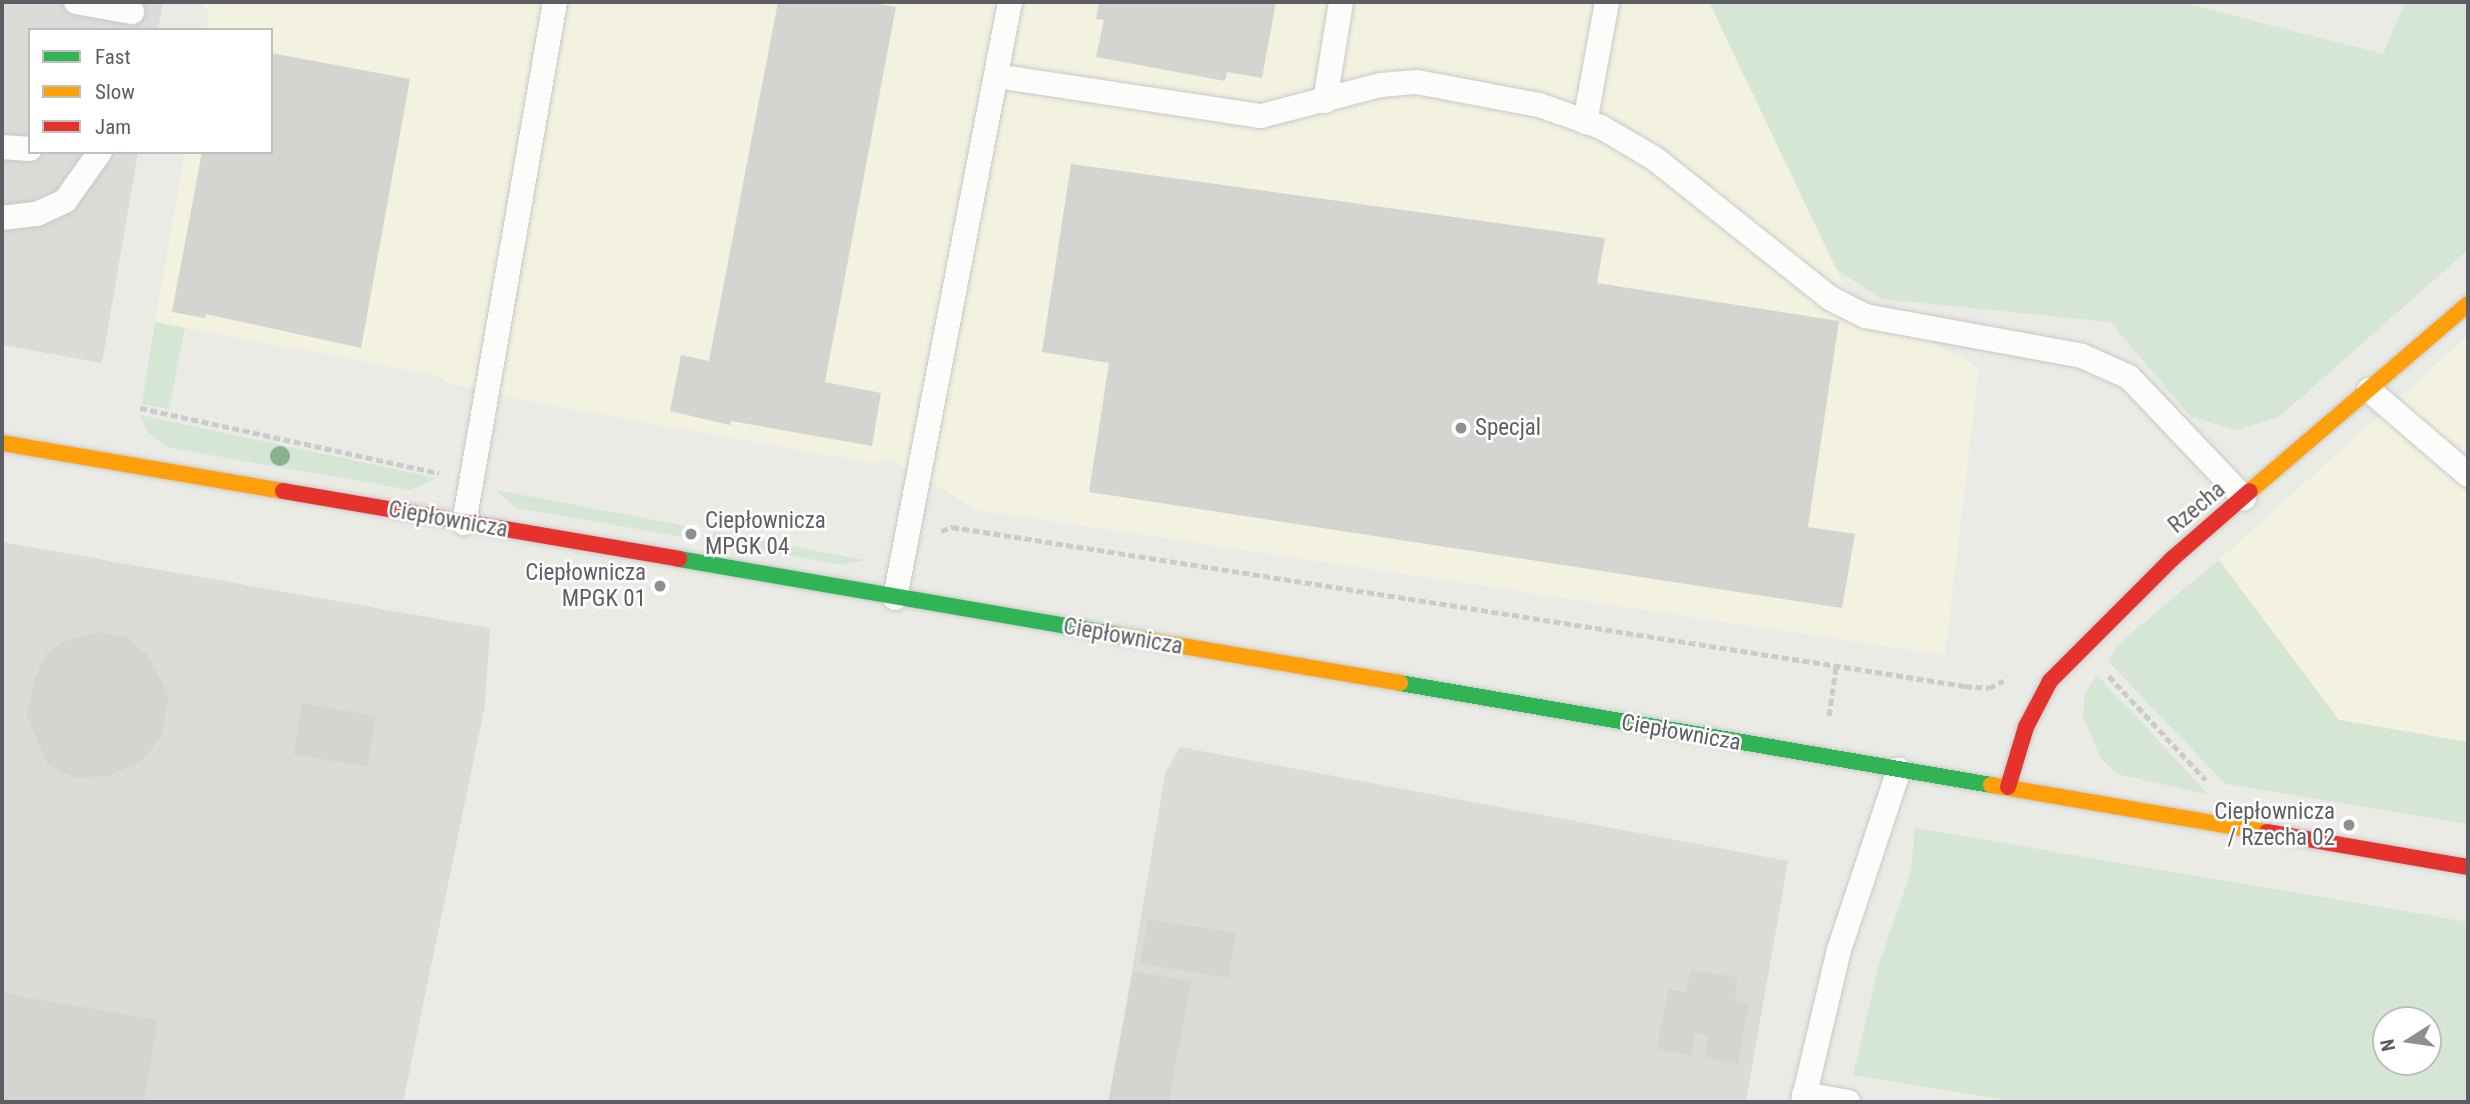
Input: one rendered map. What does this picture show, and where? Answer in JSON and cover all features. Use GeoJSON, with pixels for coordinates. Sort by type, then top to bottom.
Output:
{"type":"FeatureCollection","features":[{"type":"Feature","properties":{"kind":"street","name":"Rzecha"},"geometry":{"type":"LineString","coordinates":[[2008,787],[2026,727],[2050,681],[2082,646],[2244,498],[2468,304]]}},
{"type":"Feature","properties":{"kind":"street","name":"Ciepłownicza"},"geometry":{"type":"LineString","coordinates":[[2,443],[2468,867]]}},
{"type":"Feature","properties":{"kind":"lane"},"geometry":{"type":"LineString","coordinates":[[76,2],[132,14]]}},
{"type":"Feature","properties":{"kind":"lane"},"geometry":{"type":"LineString","coordinates":[[464,523],[555,2]]}},
{"type":"Feature","properties":{"kind":"lane"},"geometry":{"type":"LineString","coordinates":[[895,598],[1010,2]]}},
{"type":"Feature","properties":{"kind":"lane"},"geometry":{"type":"LineString","coordinates":[[1325,101],[1341,2]]}},
{"type":"Feature","properties":{"kind":"lane"},"geometry":{"type":"LineString","coordinates":[[1585,122],[1607,2]]}},
{"type":"Feature","properties":{"kind":"lane"},"geometry":{"type":"LineString","coordinates":[[996,76],[1261,116],[1381,85],[1417,82],[1539,105],[1585,122],[1654,158],[1830,298],[1865,316],[2082,356],[2129,377],[2244,498]]}},
{"type":"Feature","properties":{"kind":"lane"},"geometry":{"type":"LineString","coordinates":[[2,147],[28,149]]}},
{"type":"Feature","properties":{"kind":"lane"},"geometry":{"type":"LineString","coordinates":[[2,218],[37,214],[65,201],[99,154]]}},
{"type":"Feature","properties":{"kind":"lane"},"geometry":{"type":"LineString","coordinates":[[2369,390],[2468,475]]}},
{"type":"Feature","properties":{"kind":"lane"},"geometry":{"type":"LineString","coordinates":[[1849,1102],[1804,1098],[1839,950],[1899,770]]}},
{"type":"Feature","properties":{"kind":"path"},"geometry":{"type":"LineString","coordinates":[[141,408],[439,473]]}},
{"type":"Feature","properties":{"kind":"path"},"geometry":{"type":"LineString","coordinates":[[928,536],[952,527],[1989,688],[2012,673]]}},
{"type":"Feature","properties":{"kind":"path"},"geometry":{"type":"LineString","coordinates":[[2082,646],[2210,785]]}},
{"type":"Feature","properties":{"kind":"path"},"geometry":{"type":"LineString","coordinates":[[1828,723],[1836,665]]}},
{"type":"Feature","properties":{"kind":"shaded area"},"geometry":{"type":"Polygon","coordinates":[[[2,2],[163,2],[158,28],[28,28],[28,154],[138,154],[102,363],[2,345],[2,2]]]}},
{"type":"Feature","properties":{"kind":"shaded area"},"geometry":{"type":"Polygon","coordinates":[[[200,2],[1709,2],[1850,299],[1979,367],[1945,655],[977,510],[891,459],[871,463],[544,404],[451,384],[436,375],[155,322],[185,154],[273,154],[273,28],[207,28],[209,13],[200,2]]]}},
{"type":"Feature","properties":{"kind":"shaded area"},"geometry":{"type":"Polygon","coordinates":[[[1709,2],[2180,2],[2383,54],[2405,2],[2468,2],[2468,250],[2279,417],[2236,430],[2191,417],[2110,322],[1882,299],[1837,270],[1709,2]]]}},
{"type":"Feature","properties":{"kind":"shaded area"},"geometry":{"type":"Polygon","coordinates":[[[155,322],[185,328],[169,409],[142,404],[155,322]]]}},
{"type":"Feature","properties":{"kind":"shaded area"},"geometry":{"type":"Polygon","coordinates":[[[2468,336],[2468,742],[2339,720],[2219,560],[2468,336]]]}},
{"type":"Feature","properties":{"kind":"shaded area"},"geometry":{"type":"Polygon","coordinates":[[[140,415],[436,478],[411,490],[170,448],[148,433],[140,415]]]}},
{"type":"Feature","properties":{"kind":"shaded area"},"geometry":{"type":"Polygon","coordinates":[[[496,490],[686,526],[684,537],[516,508],[496,490]]]}},
{"type":"Feature","properties":{"kind":"shaded area"},"geometry":{"type":"Polygon","coordinates":[[[713,531],[863,560],[844,565],[712,542],[713,531]]]}},
{"type":"Feature","properties":{"kind":"shaded area"},"geometry":{"type":"Polygon","coordinates":[[[2,542],[490,628],[485,705],[403,1102],[2,1102],[2,542]]]}},
{"type":"Feature","properties":{"kind":"shaded area"},"geometry":{"type":"Polygon","coordinates":[[[2219,560],[2339,720],[2468,742],[2468,824],[2225,784],[2108,661],[2122,641],[2219,560]]]}},
{"type":"Feature","properties":{"kind":"shaded area"},"geometry":{"type":"Polygon","coordinates":[[[2097,675],[2209,795],[2117,774],[2101,759],[2083,717],[2085,693],[2097,675]]]}},
{"type":"Feature","properties":{"kind":"shaded area"},"geometry":{"type":"Polygon","coordinates":[[[1180,747],[1788,861],[1746,1102],[1110,1102],[1165,774],[1180,747]]]}},
{"type":"Feature","properties":{"kind":"shaded area"},"geometry":{"type":"Polygon","coordinates":[[[1915,828],[2468,922],[2468,1102],[2019,1102],[1853,1075],[1879,965],[1911,871],[1915,828]]]}},
{"type":"Feature","properties":{"kind":"building"},"geometry":{"type":"Polygon","coordinates":[[[778,2],[869,2],[896,7],[825,382],[881,393],[872,446],[731,421],[730,425],[670,411],[681,355],[709,361],[778,2]]]}},
{"type":"Feature","properties":{"kind":"building"},"geometry":{"type":"Polygon","coordinates":[[[1099,2],[1276,2],[1262,78],[1227,72],[1225,81],[1096,57],[1104,20],[1096,19],[1099,2]]]}},
{"type":"Feature","properties":{"kind":"building"},"geometry":{"type":"Polygon","coordinates":[[[273,53],[410,79],[361,348],[206,314],[205,318],[172,312],[202,154],[273,154],[273,53]]]}},
{"type":"Feature","properties":{"kind":"building","name":"Specjal"},"geometry":{"type":"Polygon","coordinates":[[[1071,164],[1605,238],[1597,283],[1839,321],[1808,527],[1855,534],[1842,608],[1089,492],[1109,363],[1042,352],[1071,164]]]}},
{"type":"Feature","properties":{"kind":"building"},"geometry":{"type":"Polygon","coordinates":[[[100,632],[126,637],[147,654],[169,695],[162,735],[143,760],[109,776],[76,778],[48,765],[27,718],[34,679],[47,653],[69,639],[100,632]]]}},
{"type":"Feature","properties":{"kind":"building"},"geometry":{"type":"Polygon","coordinates":[[[302,703],[376,716],[367,767],[293,754],[302,703]]]}},
{"type":"Feature","properties":{"kind":"building"},"geometry":{"type":"Polygon","coordinates":[[[1148,919],[1236,933],[1229,978],[1140,964],[1148,919]]]}},
{"type":"Feature","properties":{"kind":"building"},"geometry":{"type":"Polygon","coordinates":[[[1691,970],[1737,977],[1735,1000],[1749,1004],[1738,1064],[1705,1057],[1708,1036],[1695,1033],[1691,1055],[1657,1049],[1668,989],[1685,992],[1691,970]]]}},
{"type":"Feature","properties":{"kind":"building"},"geometry":{"type":"Polygon","coordinates":[[[1133,971],[1191,981],[1169,1102],[1108,1102],[1133,971]]]}},
{"type":"Feature","properties":{"kind":"building"},"geometry":{"type":"Polygon","coordinates":[[[2,993],[158,1020],[144,1102],[2,1102],[2,993]]]}},
{"type":"Feature","properties":{"kind":"traffic: fast"},"geometry":{"type":"LineString","coordinates":[[679,559],[1117,635]]}},
{"type":"Feature","properties":{"kind":"traffic: fast"},"geometry":{"type":"LineString","coordinates":[[1400,683],[1991,785]]}},
{"type":"Feature","properties":{"kind":"traffic: slow"},"geometry":{"type":"LineString","coordinates":[[2250,491],[2468,304]]}},
{"type":"Feature","properties":{"kind":"traffic: slow"},"geometry":{"type":"LineString","coordinates":[[2,443],[283,491]]}},
{"type":"Feature","properties":{"kind":"traffic: slow"},"geometry":{"type":"LineString","coordinates":[[1117,635],[1400,683]]}},
{"type":"Feature","properties":{"kind":"traffic: slow"},"geometry":{"type":"LineString","coordinates":[[1991,785],[2267,832]]}},
{"type":"Feature","properties":{"kind":"traffic: jam"},"geometry":{"type":"LineString","coordinates":[[283,491],[679,559]]}},
{"type":"Feature","properties":{"kind":"traffic: jam"},"geometry":{"type":"LineString","coordinates":[[2008,787],[2026,727],[2050,681],[2172,559],[2250,491]]}},
{"type":"Feature","properties":{"kind":"traffic: jam"},"geometry":{"type":"LineString","coordinates":[[2267,832],[2468,867]]}},
{"type":"Feature","properties":{"kind":"place","name":"Specjal"},"geometry":{"type":"Point","coordinates":[1461,428]}},
{"type":"Feature","properties":{"kind":"place","name":"Ciepłownicza MPGK 04"},"geometry":{"type":"Point","coordinates":[691,534]}},
{"type":"Feature","properties":{"kind":"place","name":"Ciepłownicza MPGK 01"},"geometry":{"type":"Point","coordinates":[660,586]}},
{"type":"Feature","properties":{"kind":"place","name":"Ciepłownicza / Rzecha 02"},"geometry":{"type":"Point","coordinates":[2349,825]}}]}
